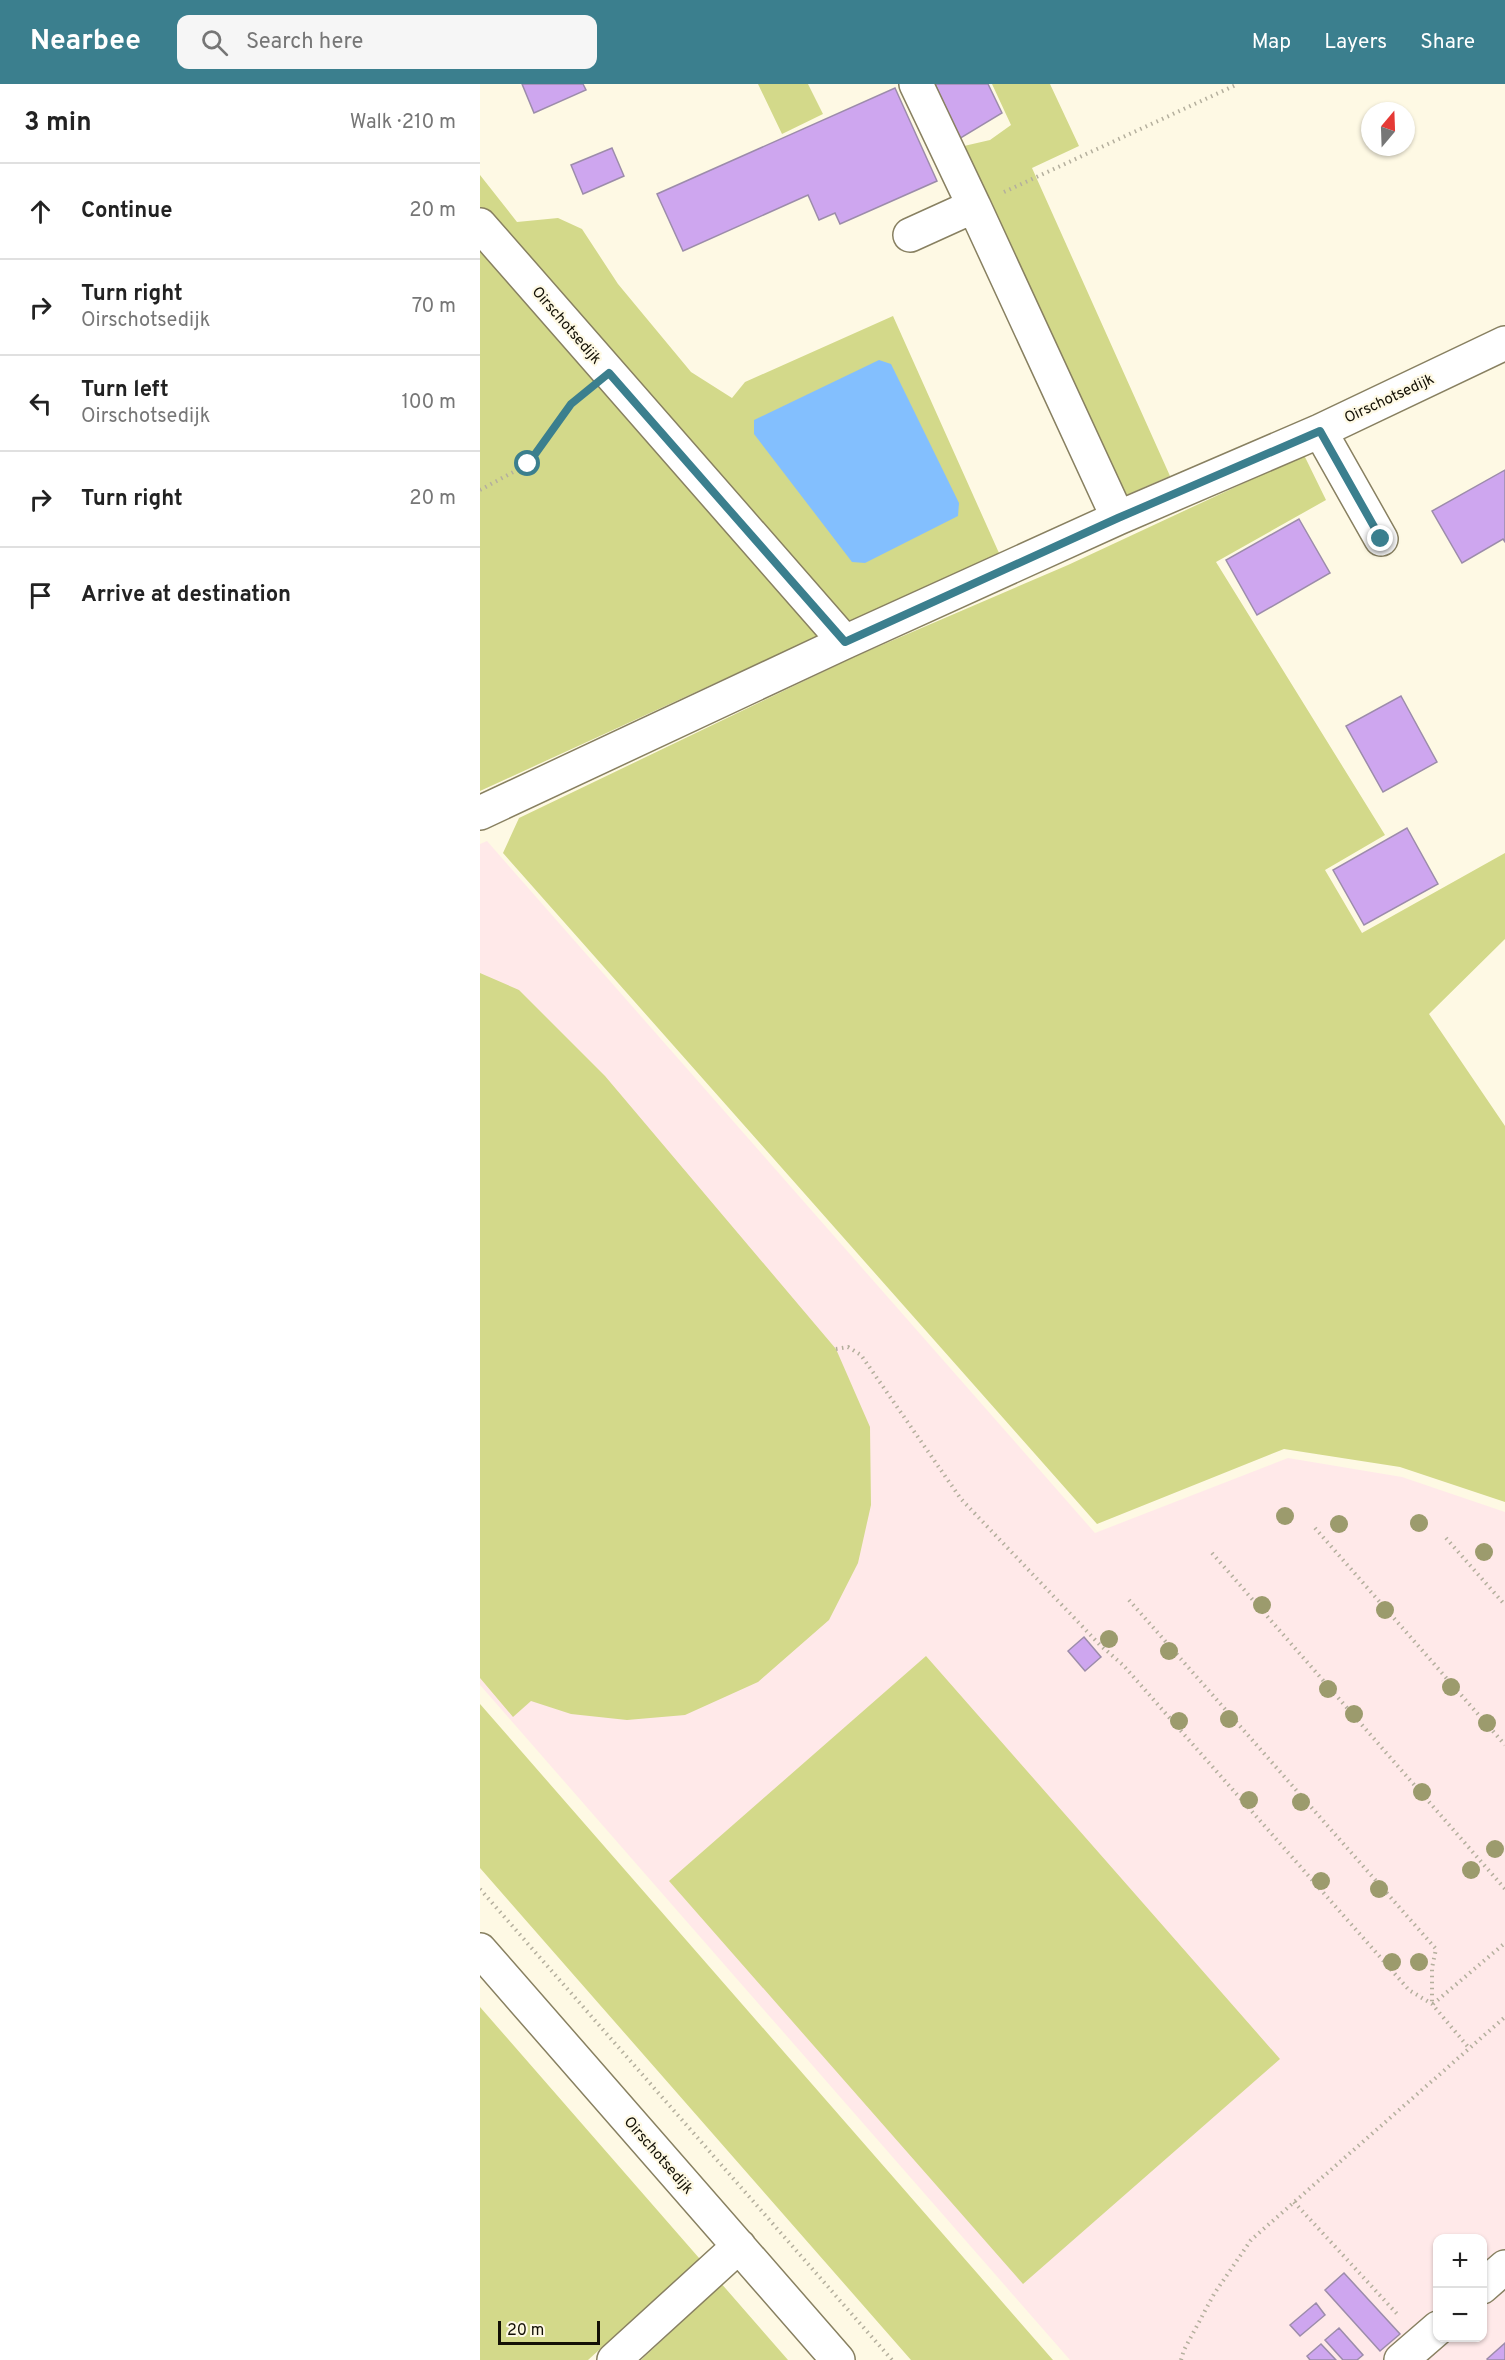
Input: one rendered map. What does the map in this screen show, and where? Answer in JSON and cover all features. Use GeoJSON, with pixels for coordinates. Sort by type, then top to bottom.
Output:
{"type":"FeatureCollection","features":[{"type":"Feature","properties":{"kind":"street"},"geometry":{"type":"LineString","coordinates":[[916,84],[926,132],[974,206],[1118,518]]}},
{"type":"Feature","properties":{"kind":"street"},"geometry":{"type":"LineString","coordinates":[[910,235],[974,206]]}},
{"type":"Feature","properties":{"kind":"street","name":"Oirschotsedijk"},"geometry":{"type":"LineString","coordinates":[[480,225],[845,642]]}},
{"type":"Feature","properties":{"kind":"street","name":"Oirschotsedijk"},"geometry":{"type":"LineString","coordinates":[[480,813],[845,642],[1118,518],[1320,431],[1505,344]]}},
{"type":"Feature","properties":{"kind":"street"},"geometry":{"type":"LineString","coordinates":[[1320,431],[1381,539]]}},
{"type":"Feature","properties":{"kind":"street","name":"Oirschotsedijk"},"geometry":{"type":"LineString","coordinates":[[480,1950],[838,2360]]}},
{"type":"Feature","properties":{"kind":"street"},"geometry":{"type":"LineString","coordinates":[[614,2360],[739,2246]]}},
{"type":"Feature","properties":{"kind":"street"},"geometry":{"type":"LineString","coordinates":[[1487,2283],[1505,2267]]}},
{"type":"Feature","properties":{"kind":"path"},"geometry":{"type":"LineString","coordinates":[[974,206],[1238,84]]}},
{"type":"Feature","properties":{"kind":"path"},"geometry":{"type":"LineString","coordinates":[[480,490],[528,464],[571,404],[609,373]]}},
{"type":"Feature","properties":{"kind":"path"},"geometry":{"type":"LineString","coordinates":[[836,1349],[848,1347],[861,1355],[961,1499],[1100,1645],[1123,1665],[1409,1990],[1432,2004],[1469,2048]]}},
{"type":"Feature","properties":{"kind":"path"},"geometry":{"type":"LineString","coordinates":[[1315,1528],[1505,1745]]}},
{"type":"Feature","properties":{"kind":"path"},"geometry":{"type":"LineString","coordinates":[[1446,1538],[1505,1605]]}},
{"type":"Feature","properties":{"kind":"path"},"geometry":{"type":"LineString","coordinates":[[1212,1553],[1505,1889]]}},
{"type":"Feature","properties":{"kind":"path"},"geometry":{"type":"LineString","coordinates":[[1129,1600],[1436,1949],[1432,1968],[1432,2004]]}},
{"type":"Feature","properties":{"kind":"path"},"geometry":{"type":"LineString","coordinates":[[480,1889],[892,2360]]}},
{"type":"Feature","properties":{"kind":"path"},"geometry":{"type":"LineString","coordinates":[[1432,2004],[1505,1943]]}},
{"type":"Feature","properties":{"kind":"path"},"geometry":{"type":"LineString","coordinates":[[1181,2360],[1214,2294],[1251,2240],[1505,2017]]}},
{"type":"Feature","properties":{"kind":"path"},"geometry":{"type":"LineString","coordinates":[[1294,2202],[1425,2347]]}},
{"type":"Feature","properties":{"kind":"shaded area"},"geometry":{"type":"Polygon","coordinates":[[[487,841],[1095,1533],[1288,1458],[1402,1477],[1505,1512],[1505,2360],[1070,2360],[480,1685],[480,844],[487,841]]]}},
{"type":"Feature","properties":{"kind":"green space"},"geometry":{"type":"Polygon","coordinates":[[[758,84],[808,84],[823,114],[782,134],[758,84]]]}},
{"type":"Feature","properties":{"kind":"green space"},"geometry":{"type":"Polygon","coordinates":[[[992,84],[1050,84],[1079,146],[1032,168],[1170,476],[1122,497],[964,146],[990,140],[1011,125],[992,84]]]}},
{"type":"Feature","properties":{"kind":"green space"},"geometry":{"type":"Polygon","coordinates":[[[480,175],[517,222],[558,218],[582,229],[618,284],[691,372],[732,398],[745,382],[893,316],[999,553],[480,791],[480,175]]]}},
{"type":"Feature","properties":{"kind":"green space"},"geometry":{"type":"Polygon","coordinates":[[[1304,455],[1326,500],[1216,562],[1385,835],[1325,870],[1362,933],[1505,853],[1505,939],[1429,1014],[1505,1126],[1505,1502],[1400,1467],[1284,1449],[1097,1524],[503,853],[519,818],[854,657],[1068,565],[1304,455]]]}},
{"type":"Feature","properties":{"kind":"green space"},"geometry":{"type":"Polygon","coordinates":[[[480,973],[519,990],[605,1076],[836,1349],[870,1427],[871,1505],[858,1563],[829,1620],[758,1682],[685,1715],[627,1720],[571,1714],[531,1701],[513,1717],[480,1678],[480,973]]]}},
{"type":"Feature","properties":{"kind":"green space"},"geometry":{"type":"Polygon","coordinates":[[[926,1656],[1280,2059],[1023,2284],[669,1881],[926,1656]]]}},
{"type":"Feature","properties":{"kind":"green space"},"geometry":{"type":"Polygon","coordinates":[[[480,1704],[1053,2360],[911,2360],[480,1868],[480,1704]]]}},
{"type":"Feature","properties":{"kind":"green space"},"geometry":{"type":"Polygon","coordinates":[[[480,2007],[788,2360],[641,2360],[716,2290],[695,2263],[588,2360],[480,2360],[480,2007]]]}},
{"type":"Feature","properties":{"kind":"water"},"geometry":{"type":"Polygon","coordinates":[[[879,360],[891,364],[959,503],[958,516],[865,563],[852,562],[754,434],[754,420],[879,360]]]}},
{"type":"Feature","properties":{"kind":"building"},"geometry":{"type":"Polygon","coordinates":[[[522,84],[583,84],[586,90],[534,113],[522,84]]]}},
{"type":"Feature","properties":{"kind":"building"},"geometry":{"type":"Polygon","coordinates":[[[935,84],[988,84],[1002,113],[959,139],[935,84]]]}},
{"type":"Feature","properties":{"kind":"building"},"geometry":{"type":"Polygon","coordinates":[[[895,88],[937,181],[840,224],[835,213],[819,220],[808,195],[683,251],[657,194],[895,88]]]}},
{"type":"Feature","properties":{"kind":"building"},"geometry":{"type":"Polygon","coordinates":[[[612,148],[624,176],[583,194],[571,165],[612,148]]]}},
{"type":"Feature","properties":{"kind":"building"},"geometry":{"type":"Polygon","coordinates":[[[1505,470],[1505,542],[1503,539],[1462,563],[1432,511],[1505,470]]]}},
{"type":"Feature","properties":{"kind":"building"},"geometry":{"type":"Polygon","coordinates":[[[1299,519],[1330,573],[1257,615],[1226,560],[1299,519]]]}},
{"type":"Feature","properties":{"kind":"building"},"geometry":{"type":"Polygon","coordinates":[[[1401,696],[1437,762],[1383,792],[1346,726],[1401,696]]]}},
{"type":"Feature","properties":{"kind":"building"},"geometry":{"type":"Polygon","coordinates":[[[1407,828],[1438,884],[1364,925],[1333,870],[1407,828]]]}},
{"type":"Feature","properties":{"kind":"building"},"geometry":{"type":"Polygon","coordinates":[[[1084,1637],[1101,1657],[1085,1671],[1068,1651],[1084,1637]]]}},
{"type":"Feature","properties":{"kind":"building"},"geometry":{"type":"Polygon","coordinates":[[[1344,2273],[1400,2334],[1380,2351],[1325,2290],[1344,2273]]]}},
{"type":"Feature","properties":{"kind":"building"},"geometry":{"type":"Polygon","coordinates":[[[1316,2303],[1325,2315],[1300,2336],[1290,2325],[1316,2303]]]}},
{"type":"Feature","properties":{"kind":"building"},"geometry":{"type":"Polygon","coordinates":[[[1339,2328],[1363,2355],[1357,2360],[1343,2360],[1325,2340],[1339,2328]]]}},
{"type":"Feature","properties":{"kind":"building"},"geometry":{"type":"Polygon","coordinates":[[[1505,2343],[1505,2360],[1487,2359],[1505,2343]]]}},
{"type":"Feature","properties":{"kind":"building"},"geometry":{"type":"Polygon","coordinates":[[[1321,2344],[1336,2360],[1310,2360],[1307,2356],[1321,2344]]]}},
{"type":"Feature","properties":{"kind":"route"},"geometry":{"type":"LineString","coordinates":[[528,464],[571,404],[609,373],[845,642],[1118,518],[1320,431],[1381,539]]}}]}
